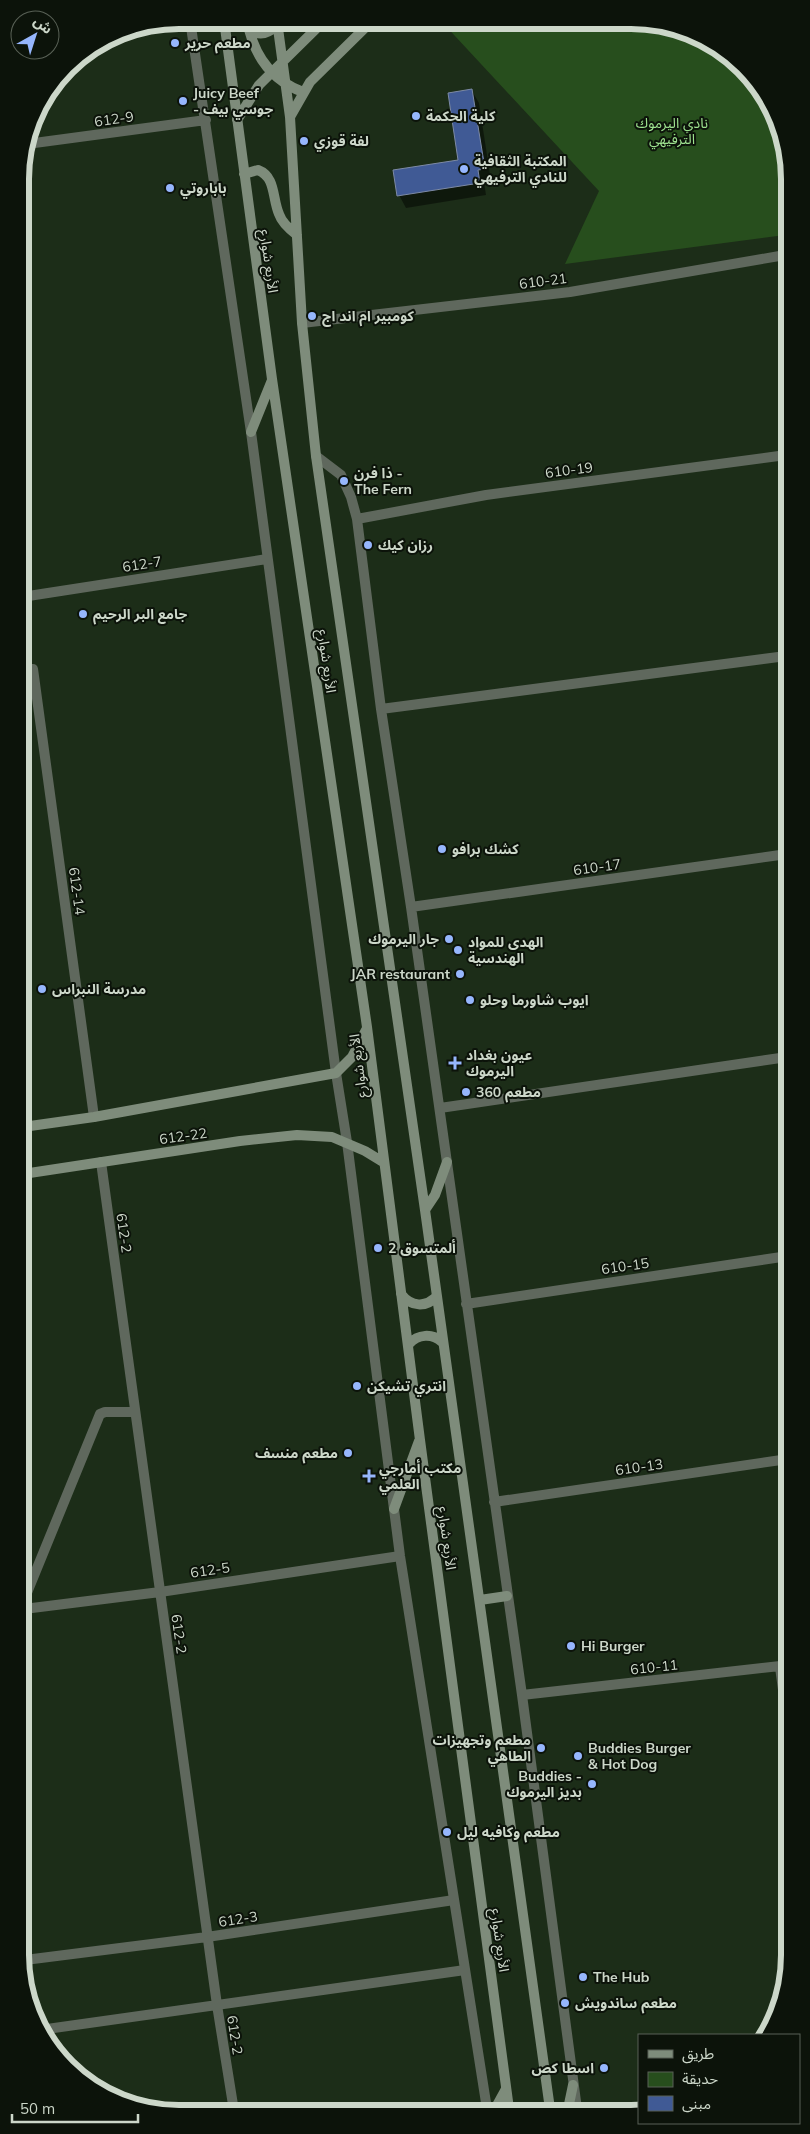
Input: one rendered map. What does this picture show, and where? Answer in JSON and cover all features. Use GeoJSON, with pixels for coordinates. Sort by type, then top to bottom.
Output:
{"type":"FeatureCollection","features":[{"type":"Feature","properties":{"kind":"main road","name":"الأربع شوارع"},"geometry":{"type":"LineString","coordinates":[[225,29],[272,379],[367,1027],[383,1162],[409,1344],[420,1440],[508,2105]]}},
{"type":"Feature","properties":{"kind":"main road"},"geometry":{"type":"LineString","coordinates":[[249,29],[261,60],[271,72],[286,84],[303,92]]}},
{"type":"Feature","properties":{"kind":"main road"},"geometry":{"type":"LineString","coordinates":[[253,29],[259,34],[270,32],[272,29]]}},
{"type":"Feature","properties":{"kind":"main road","name":"الأربع شوارع"},"geometry":{"type":"LineString","coordinates":[[278,29],[290,116],[302,324],[316,456],[425,1210],[549,2105]]}},
{"type":"Feature","properties":{"kind":"main road"},"geometry":{"type":"LineString","coordinates":[[238,120],[259,85],[282,60],[315,29]]}},
{"type":"Feature","properties":{"kind":"main road"},"geometry":{"type":"LineString","coordinates":[[290,116],[303,92],[318,73],[364,29]]}},
{"type":"Feature","properties":{"kind":"main road"},"geometry":{"type":"LineString","coordinates":[[244,174],[258,170],[268,176],[271,180],[278,213],[288,228],[297,235]]}},
{"type":"Feature","properties":{"kind":"main road"},"geometry":{"type":"LineString","coordinates":[[251,432],[272,379]]}},
{"type":"Feature","properties":{"kind":"main road"},"geometry":{"type":"LineString","coordinates":[[29,1126],[94,1117],[336,1073],[352,1058],[367,1027]]}},
{"type":"Feature","properties":{"kind":"main road","name":"612-22"},"geometry":{"type":"LineString","coordinates":[[29,1173],[240,1140],[297,1135],[332,1137],[347,1142],[383,1162]]}},
{"type":"Feature","properties":{"kind":"main road"},"geometry":{"type":"LineString","coordinates":[[425,1210],[435,1195],[447,1162]]}},
{"type":"Feature","properties":{"kind":"main road"},"geometry":{"type":"LineString","coordinates":[[401,1294],[408,1302],[419,1305],[429,1303],[437,1296]]}},
{"type":"Feature","properties":{"kind":"main road"},"geometry":{"type":"LineString","coordinates":[[409,1344],[416,1338],[425,1336],[434,1337],[442,1342]]}},
{"type":"Feature","properties":{"kind":"main road"},"geometry":{"type":"LineString","coordinates":[[394,1509],[420,1440]]}},
{"type":"Feature","properties":{"kind":"main road"},"geometry":{"type":"LineString","coordinates":[[480,1600],[507,1596]]}},
{"type":"Feature","properties":{"kind":"main road"},"geometry":{"type":"LineString","coordinates":[[569,2105],[573,2085]]}},
{"type":"Feature","properties":{"kind":"main road"},"geometry":{"type":"LineString","coordinates":[[497,2105],[506,2089]]}},
{"type":"Feature","properties":{"kind":"street"},"geometry":{"type":"LineString","coordinates":[[191,29],[251,432],[336,1073],[347,1142],[400,1556],[486,2105]]}},
{"type":"Feature","properties":{"kind":"street","name":"612-9"},"geometry":{"type":"LineString","coordinates":[[33,143],[206,120]]}},
{"type":"Feature","properties":{"kind":"street","name":"610-21"},"geometry":{"type":"LineString","coordinates":[[302,324],[570,292],[781,255]]}},
{"type":"Feature","properties":{"kind":"street"},"geometry":{"type":"LineString","coordinates":[[316,456],[341,475],[351,497],[357,520],[381,709],[412,907],[522,1695],[576,2105]]}},
{"type":"Feature","properties":{"kind":"street","name":"610-19"},"geometry":{"type":"LineString","coordinates":[[357,520],[486,495],[781,457]]}},
{"type":"Feature","properties":{"kind":"street","name":"612-7"},"geometry":{"type":"LineString","coordinates":[[29,596],[267,559]]}},
{"type":"Feature","properties":{"kind":"street"},"geometry":{"type":"LineString","coordinates":[[381,709],[781,657]]}},
{"type":"Feature","properties":{"kind":"street","name":"612-14"},"geometry":{"type":"LineString","coordinates":[[29,683],[94,1117]]}},
{"type":"Feature","properties":{"kind":"street","name":"610-17"},"geometry":{"type":"LineString","coordinates":[[412,907],[781,855]]}},
{"type":"Feature","properties":{"kind":"street"},"geometry":{"type":"LineString","coordinates":[[440,1108],[781,1058]]}},
{"type":"Feature","properties":{"kind":"street","name":"612-2"},"geometry":{"type":"LineString","coordinates":[[101,1162],[216,2005],[233,2105]]}},
{"type":"Feature","properties":{"kind":"street","name":"610-15"},"geometry":{"type":"LineString","coordinates":[[466,1304],[781,1257]]}},
{"type":"Feature","properties":{"kind":"street"},"geometry":{"type":"LineString","coordinates":[[29,1588],[100,1414],[105,1412],[135,1412]]}},
{"type":"Feature","properties":{"kind":"street","name":"610-13"},"geometry":{"type":"LineString","coordinates":[[494,1502],[781,1460]]}},
{"type":"Feature","properties":{"kind":"street","name":"612-5"},"geometry":{"type":"LineString","coordinates":[[29,1608],[160,1592],[400,1556]]}},
{"type":"Feature","properties":{"kind":"street","name":"610-11"},"geometry":{"type":"LineString","coordinates":[[522,1695],[781,1666]]}},
{"type":"Feature","properties":{"kind":"street","name":"612-3"},"geometry":{"type":"LineString","coordinates":[[29,1959],[207,1937],[454,1900]]}},
{"type":"Feature","properties":{"kind":"street"},"geometry":{"type":"LineString","coordinates":[[48,2029],[465,1970]]}},
{"type":"Feature","properties":{"kind":"green space","name":"نادي اليرموك الترفيهي"},"geometry":{"type":"Polygon","coordinates":[[[449,29],[650,30],[679,37],[706,49],[737,73],[761,104],[770,122],[780,160],[781,236],[565,264],[599,191],[449,29]]]}},
{"type":"Feature","properties":{"kind":"building"},"geometry":{"type":"Polygon","coordinates":[[[472,89],[485,169],[478,170],[480,183],[397,196],[393,170],[458,160],[448,93],[472,89]]]}},
{"type":"Feature","properties":{"kind":"place","name":"مطعم حرير"},"geometry":{"type":"Point","coordinates":[175,43]}},
{"type":"Feature","properties":{"kind":"place","name":"Juicy Beef - جوسي بيف"},"geometry":{"type":"Point","coordinates":[183,101]}},
{"type":"Feature","properties":{"kind":"place","name":"كلية الحكمة"},"geometry":{"type":"Point","coordinates":[416,116]}},
{"type":"Feature","properties":{"kind":"place","name":"لفة قوزي"},"geometry":{"type":"Point","coordinates":[304,141]}},
{"type":"Feature","properties":{"kind":"place","name":"المكتبة الثقافية للنادي الترفيهي"},"geometry":{"type":"Point","coordinates":[464,169]}},
{"type":"Feature","properties":{"kind":"place","name":"باباروتي"},"geometry":{"type":"Point","coordinates":[170,188]}},
{"type":"Feature","properties":{"kind":"place","name":"كومبير ام اند اج"},"geometry":{"type":"Point","coordinates":[312,316]}},
{"type":"Feature","properties":{"kind":"place","name":"ذا فرن - The Fern"},"geometry":{"type":"Point","coordinates":[344,481]}},
{"type":"Feature","properties":{"kind":"place","name":"رزان كيك"},"geometry":{"type":"Point","coordinates":[368,545]}},
{"type":"Feature","properties":{"kind":"place","name":"جامع البر الرحيم"},"geometry":{"type":"Point","coordinates":[83,614]}},
{"type":"Feature","properties":{"kind":"place","name":"كشك برافو"},"geometry":{"type":"Point","coordinates":[442,849]}},
{"type":"Feature","properties":{"kind":"place","name":"جار اليرموك"},"geometry":{"type":"Point","coordinates":[449,939]}},
{"type":"Feature","properties":{"kind":"place","name":"الهدى للمواد الهندسية"},"geometry":{"type":"Point","coordinates":[458,950]}},
{"type":"Feature","properties":{"kind":"place","name":"JAR restaurant"},"geometry":{"type":"Point","coordinates":[460,974]}},
{"type":"Feature","properties":{"kind":"place","name":"مدرسة النبراس"},"geometry":{"type":"Point","coordinates":[42,989]}},
{"type":"Feature","properties":{"kind":"place","name":"ايوب شاورما وحلو"},"geometry":{"type":"Point","coordinates":[470,1000]}},
{"type":"Feature","properties":{"kind":"place","name":"عيون بغداد اليرموك"},"geometry":{"type":"Point","coordinates":[455,1063]}},
{"type":"Feature","properties":{"kind":"place","name":"مطعم 360"},"geometry":{"type":"Point","coordinates":[466,1092]}},
{"type":"Feature","properties":{"kind":"place","name":"ألمتسوق 2"},"geometry":{"type":"Point","coordinates":[378,1248]}},
{"type":"Feature","properties":{"kind":"place","name":"انتري تشيكن"},"geometry":{"type":"Point","coordinates":[357,1386]}},
{"type":"Feature","properties":{"kind":"place","name":"مطعم منسف"},"geometry":{"type":"Point","coordinates":[348,1453]}},
{"type":"Feature","properties":{"kind":"place","name":"مكتب أمارجي العلمي"},"geometry":{"type":"Point","coordinates":[369,1476]}},
{"type":"Feature","properties":{"kind":"place","name":"Hi Burger"},"geometry":{"type":"Point","coordinates":[571,1646]}},
{"type":"Feature","properties":{"kind":"place","name":"مطعم وتجهيزات الطاهي"},"geometry":{"type":"Point","coordinates":[541,1748]}},
{"type":"Feature","properties":{"kind":"place","name":"Buddies Burger & Hot Dog"},"geometry":{"type":"Point","coordinates":[578,1756]}},
{"type":"Feature","properties":{"kind":"place","name":"Buddies - بديز اليرموك"},"geometry":{"type":"Point","coordinates":[592,1784]}},
{"type":"Feature","properties":{"kind":"place","name":"مطعم وكافيه ليل"},"geometry":{"type":"Point","coordinates":[447,1832]}},
{"type":"Feature","properties":{"kind":"place","name":"The Hub"},"geometry":{"type":"Point","coordinates":[583,1977]}},
{"type":"Feature","properties":{"kind":"place","name":"مطعم ساندويش"},"geometry":{"type":"Point","coordinates":[565,2003]}},
{"type":"Feature","properties":{"kind":"place","name":"اسطا كص"},"geometry":{"type":"Point","coordinates":[604,2068]}}]}
